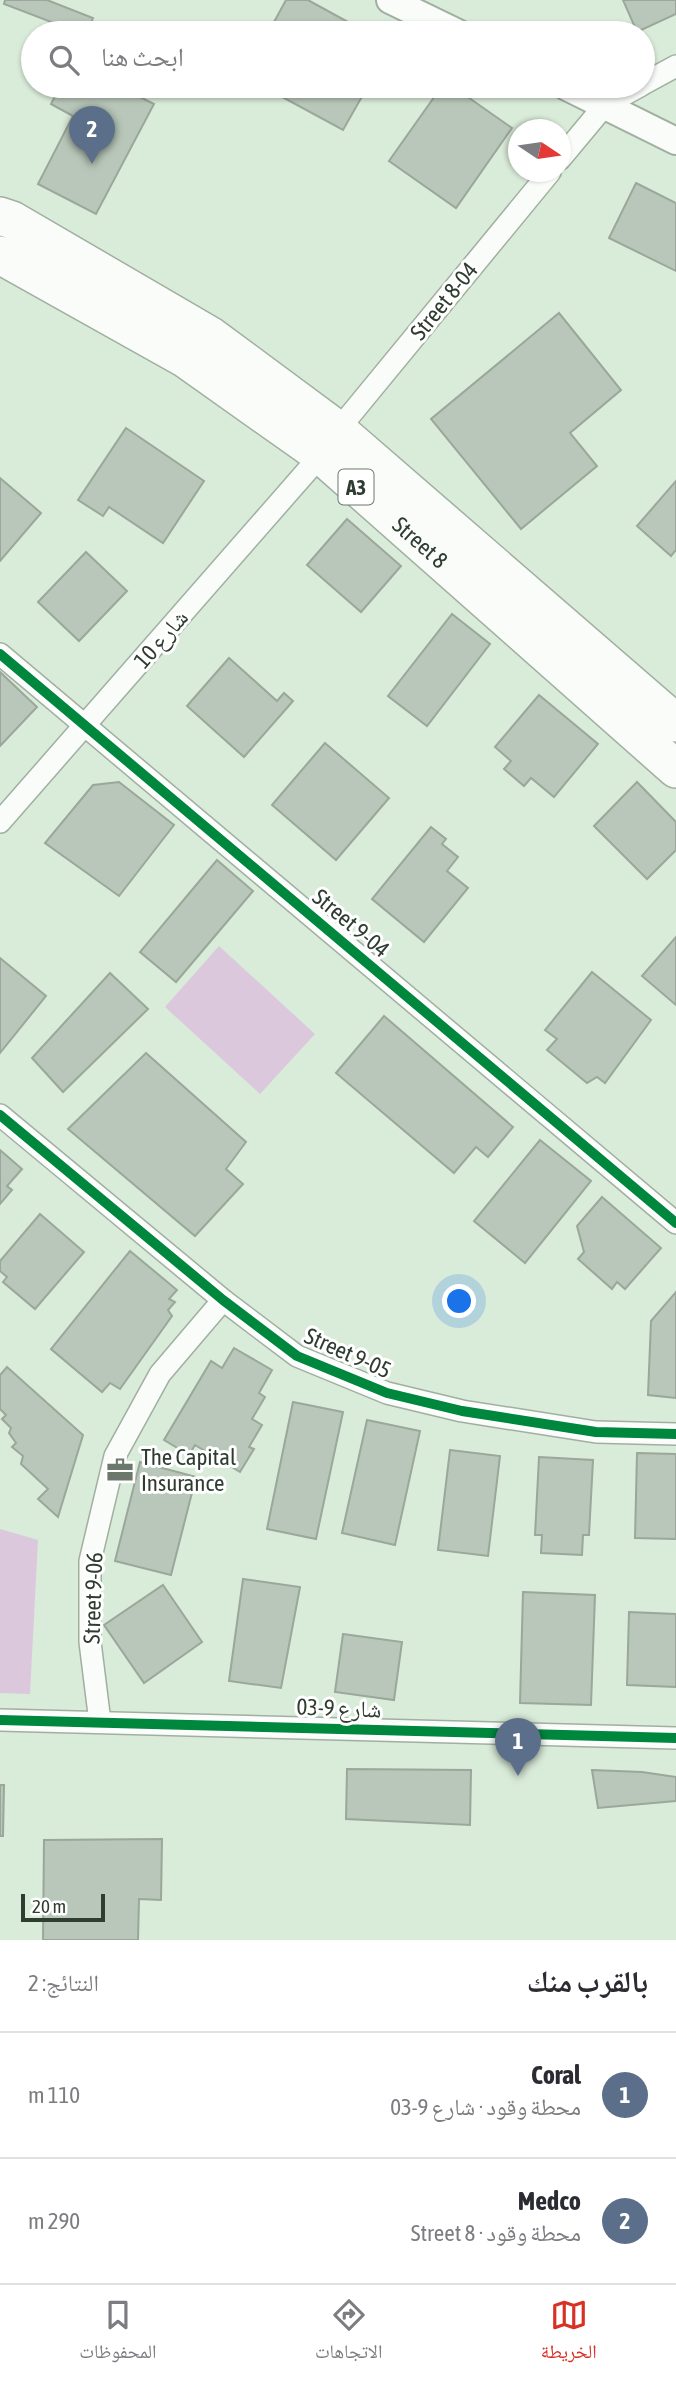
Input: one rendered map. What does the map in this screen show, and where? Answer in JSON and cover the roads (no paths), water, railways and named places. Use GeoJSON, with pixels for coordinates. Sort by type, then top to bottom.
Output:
{"type":"FeatureCollection","features":[{"type":"Feature","properties":{"kind":"highway","name":"Street 8"},"geometry":{"type":"LineString","coordinates":[[0,216],[12,220],[211,336],[329,442],[676,769]]}},
{"type":"Feature","properties":{"kind":"highway","name":"Street 8"},"geometry":{"type":"LineString","coordinates":[[0,255],[329,442],[676,723]]}},
{"type":"Feature","properties":{"kind":"street"},"geometry":{"type":"LineString","coordinates":[[390,0],[433,21]]}},
{"type":"Feature","properties":{"kind":"street"},"geometry":{"type":"LineString","coordinates":[[655,77],[676,66]]}},
{"type":"Feature","properties":{"kind":"street"},"geometry":{"type":"LineString","coordinates":[[590,98],[676,141]]}},
{"type":"Feature","properties":{"kind":"street"},"geometry":{"type":"LineString","coordinates":[[571,147],[605,105],[618,98]]}},
{"type":"Feature","properties":{"kind":"street","name":"Street 8-04"},"geometry":{"type":"LineString","coordinates":[[329,442],[542,182]]}},
{"type":"Feature","properties":{"kind":"street","name":"شارع 10"},"geometry":{"type":"LineString","coordinates":[[0,822],[329,442]]}},
{"type":"Feature","properties":{"kind":"street","name":"Street 9-04"},"geometry":{"type":"LineString","coordinates":[[0,654],[676,1223]]}},
{"type":"Feature","properties":{"kind":"street","name":"Street 9-05"},"geometry":{"type":"LineString","coordinates":[[0,1115],[223,1300],[297,1356],[387,1393],[463,1412],[596,1432],[676,1434]]}},
{"type":"Feature","properties":{"kind":"street","name":"Street 9-06"},"geometry":{"type":"LineString","coordinates":[[100,1722],[90,1642],[90,1561],[115,1456],[160,1374],[223,1300]]}},
{"type":"Feature","properties":{"kind":"street","name":"شارع 9-03"},"geometry":{"type":"LineString","coordinates":[[0,1720],[676,1738]]}},
{"type":"Feature","properties":{"kind":"place","name":"Medco"},"geometry":{"type":"Point","coordinates":[92,164]}},
{"type":"Feature","properties":{"kind":"place","name":"The Capital Insurance"},"geometry":{"type":"Point","coordinates":[120,1470]}},
{"type":"Feature","properties":{"kind":"place","name":"Coral"},"geometry":{"type":"Point","coordinates":[518,1776]}}]}
